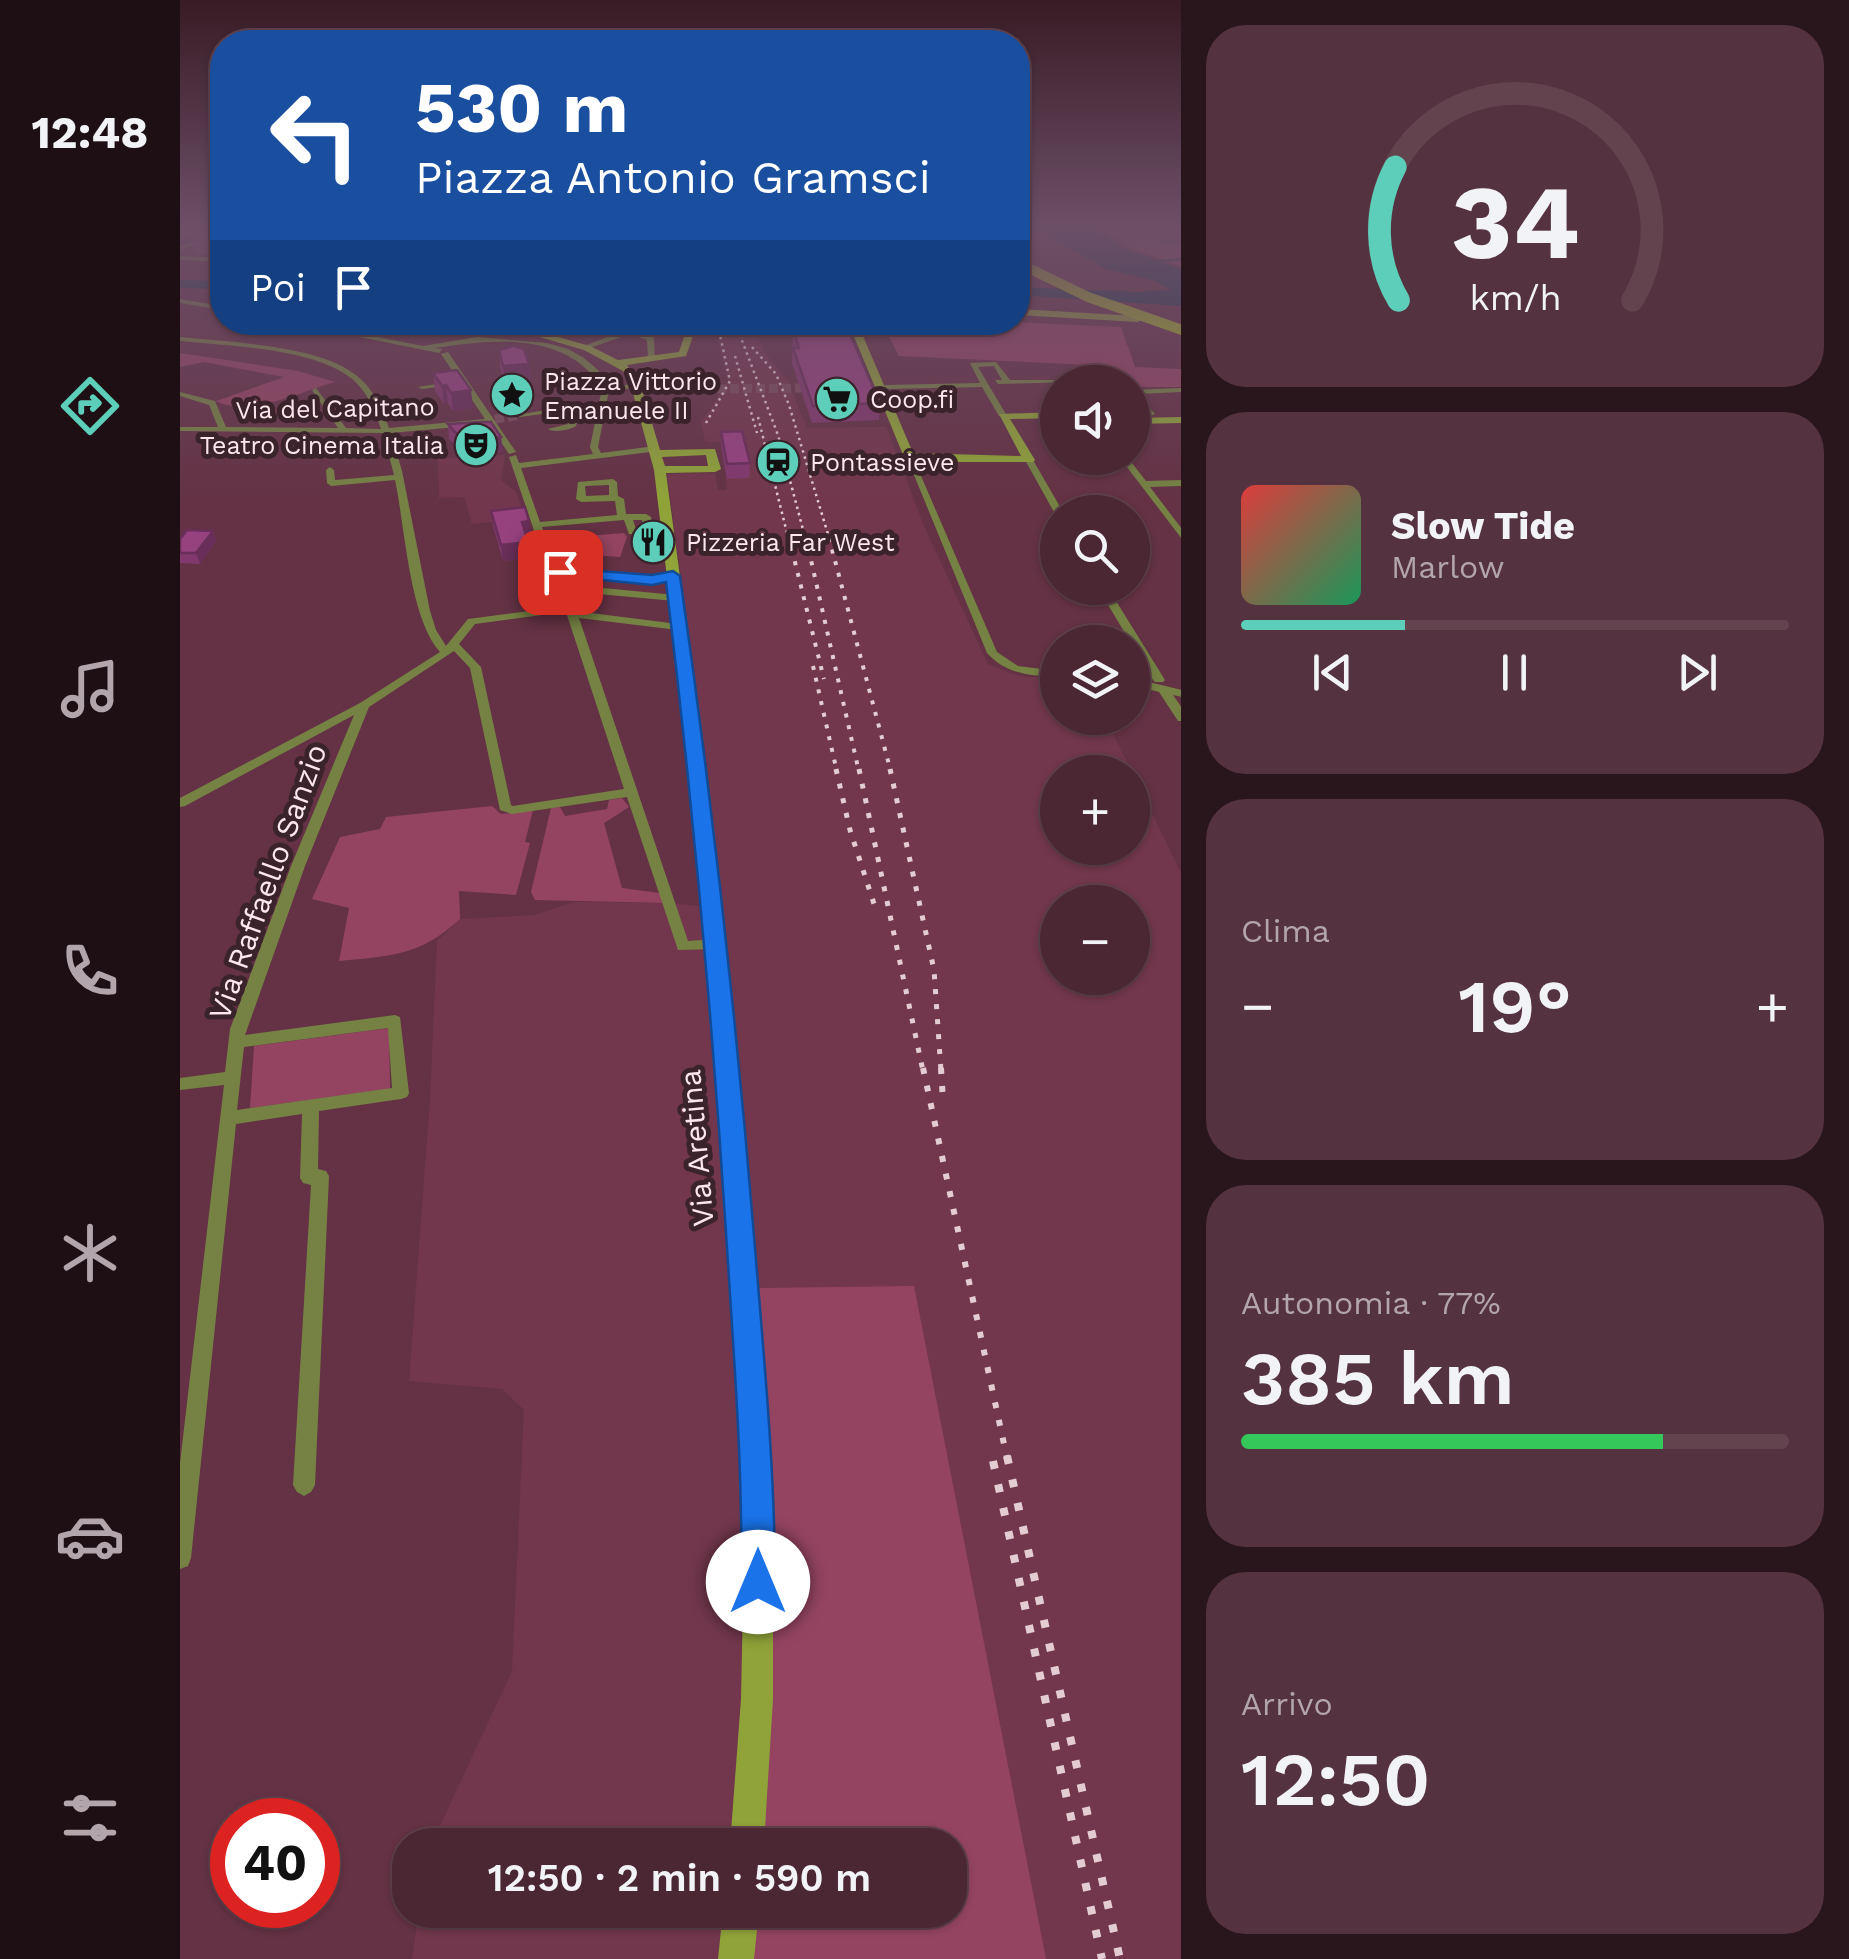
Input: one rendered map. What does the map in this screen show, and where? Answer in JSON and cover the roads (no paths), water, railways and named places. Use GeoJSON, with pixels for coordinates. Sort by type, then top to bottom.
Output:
{"type":"FeatureCollection","features":[{"type":"Feature","properties":{"kind":"main road"},"geometry":{"type":"LineString","coordinates":[[1144,314],[1178,325]]}},
{"type":"Feature","properties":{"kind":"street"},"geometry":{"type":"LineString","coordinates":[[1061,314],[1138,319]]}},
{"type":"Feature","properties":{"kind":"street"},"geometry":{"type":"LineString","coordinates":[[357,335],[442,353],[492,420],[514,458],[683,946],[715,944]]}},
{"type":"Feature","properties":{"kind":"street"},"geometry":{"type":"LineString","coordinates":[[538,335],[587,348],[618,363],[627,369],[636,386],[606,388]]}},
{"type":"Feature","properties":{"kind":"street"},"geometry":{"type":"LineString","coordinates":[[587,348],[622,335]]}},
{"type":"Feature","properties":{"kind":"street"},"geometry":{"type":"LineString","coordinates":[[639,335],[651,339],[652,357]]}},
{"type":"Feature","properties":{"kind":"street"},"geometry":{"type":"LineString","coordinates":[[618,363],[683,354],[689,335]]}},
{"type":"Feature","properties":{"kind":"street"},"geometry":{"type":"LineString","coordinates":[[858,335],[915,461],[992,653],[1004,666],[1040,673]]}},
{"type":"Feature","properties":{"kind":"street"},"geometry":{"type":"LineString","coordinates":[[426,347],[501,336],[570,344]]}},
{"type":"Feature","properties":{"kind":"street"},"geometry":{"type":"LineString","coordinates":[[180,338],[309,358],[336,367],[362,383],[389,431],[434,640],[476,667],[505,808],[632,792]]}},
{"type":"Feature","properties":{"kind":"street"},"geometry":{"type":"LineString","coordinates":[[470,340],[501,338],[565,352],[580,358],[606,388]]}},
{"type":"Feature","properties":{"kind":"street"},"geometry":{"type":"LineString","coordinates":[[372,353],[394,342]]}},
{"type":"Feature","properties":{"kind":"street"},"geometry":{"type":"LineString","coordinates":[[1006,382],[996,364],[974,363],[1049,495]]}},
{"type":"Feature","properties":{"kind":"street"},"geometry":{"type":"LineString","coordinates":[[422,387],[464,382]]}},
{"type":"Feature","properties":{"kind":"street"},"geometry":{"type":"LineString","coordinates":[[886,386],[1040,382]]}},
{"type":"Feature","properties":{"kind":"street","name":"Via Aretina"},"geometry":{"type":"LineString","coordinates":[[636,386],[657,458],[700,784],[738,1187],[759,1504],[757,1699],[748,1828]]}},
{"type":"Feature","properties":{"kind":"street"},"geometry":{"type":"LineString","coordinates":[[598,455],[594,448],[606,388]]}},
{"type":"Feature","properties":{"kind":"street"},"geometry":{"type":"LineString","coordinates":[[316,390],[343,430]]}},
{"type":"Feature","properties":{"kind":"street"},"geometry":{"type":"LineString","coordinates":[[1150,391],[1181,390]]}},
{"type":"Feature","properties":{"kind":"street"},"geometry":{"type":"LineString","coordinates":[[180,394],[212,403],[223,429]]}},
{"type":"Feature","properties":{"kind":"street"},"geometry":{"type":"LineString","coordinates":[[520,415],[577,407],[572,426],[552,429]]}},
{"type":"Feature","properties":{"kind":"street"},"geometry":{"type":"LineString","coordinates":[[1150,414],[1181,417]]}},
{"type":"Feature","properties":{"kind":"street"},"geometry":{"type":"LineString","coordinates":[[1150,416],[1181,417]]}},
{"type":"Feature","properties":{"kind":"street"},"geometry":{"type":"LineString","coordinates":[[1005,419],[1040,419]]}},
{"type":"Feature","properties":{"kind":"street","name":"Via del Capitano"},"geometry":{"type":"LineString","coordinates":[[180,429],[389,431],[492,420]]}},
{"type":"Feature","properties":{"kind":"street"},"geometry":{"type":"LineString","coordinates":[[514,458],[657,458]]}},
{"type":"Feature","properties":{"kind":"street"},"geometry":{"type":"LineString","coordinates":[[915,461],[1029,460]]}},
{"type":"Feature","properties":{"kind":"street"},"geometry":{"type":"LineString","coordinates":[[330,470],[331,483],[396,477]]}},
{"type":"Feature","properties":{"kind":"street"},"geometry":{"type":"LineString","coordinates":[[1137,475],[1181,535]]}},
{"type":"Feature","properties":{"kind":"street"},"geometry":{"type":"LineString","coordinates":[[1146,487],[1181,486]]}},
{"type":"Feature","properties":{"kind":"street"},"geometry":{"type":"LineString","coordinates":[[538,525],[626,518],[614,498]]}},
{"type":"Feature","properties":{"kind":"street"},"geometry":{"type":"LineString","coordinates":[[555,573],[652,580],[674,587]]}},
{"type":"Feature","properties":{"kind":"street"},"geometry":{"type":"LineString","coordinates":[[560,587],[674,587]]}},
{"type":"Feature","properties":{"kind":"street"},"geometry":{"type":"LineString","coordinates":[[569,612],[582,588]]}},
{"type":"Feature","properties":{"kind":"street"},"geometry":{"type":"LineString","coordinates":[[1115,605],[1171,686],[1181,715]]}},
{"type":"Feature","properties":{"kind":"street"},"geometry":{"type":"LineString","coordinates":[[180,802],[364,705],[450,649],[472,621],[569,612],[678,627]]}},
{"type":"Feature","properties":{"kind":"street","name":"Via Raffaello Sanzio"},"geometry":{"type":"LineString","coordinates":[[180,1558],[184,1475],[238,1030],[298,866],[364,705]]}},
{"type":"Feature","properties":{"kind":"street"},"geometry":{"type":"LineString","coordinates":[[229,1118],[400,1093],[395,1021],[237,1042]]}},
{"type":"Feature","properties":{"kind":"street"},"geometry":{"type":"LineString","coordinates":[[180,1084],[234,1076]]}},
{"type":"Feature","properties":{"kind":"street"},"geometry":{"type":"LineString","coordinates":[[304,1485],[320,1176],[309,1178],[312,1106]]}},
{"type":"Feature","properties":{"kind":"street"},"geometry":{"type":"LineString","coordinates":[[736,1959],[739,1928]]}},
{"type":"Feature","properties":{"kind":"tunnel"},"geometry":{"type":"LineString","coordinates":[[717,389],[803,388]]}},
{"type":"Feature","properties":{"kind":"tunnel"},"geometry":{"type":"LineString","coordinates":[[495,419],[520,415]]}},
{"type":"Feature","properties":{"kind":"railway"},"geometry":{"type":"LineString","coordinates":[[706,423],[730,381],[720,335]]}},
{"type":"Feature","properties":{"kind":"railway"},"geometry":{"type":"LineString","coordinates":[[740,335],[778,435],[806,541]]}},
{"type":"Feature","properties":{"kind":"railway"},"geometry":{"type":"LineString","coordinates":[[752,347],[776,374],[789,405],[830,541]]}},
{"type":"Feature","properties":{"kind":"railway"},"geometry":{"type":"LineString","coordinates":[[735,356],[757,433]]}},
{"type":"Feature","properties":{"kind":"railway"},"geometry":{"type":"LineString","coordinates":[[758,417],[789,541]]}},
{"type":"Feature","properties":{"kind":"railway"},"geometry":{"type":"LineString","coordinates":[[789,538],[824,679]]}},
{"type":"Feature","properties":{"kind":"railway"},"geometry":{"type":"LineString","coordinates":[[806,538],[859,772]]}},
{"type":"Feature","properties":{"kind":"railway"},"geometry":{"type":"LineString","coordinates":[[829,538],[891,772]]}},
{"type":"Feature","properties":{"kind":"railway"},"geometry":{"type":"LineString","coordinates":[[813,666],[837,772]]}},
{"type":"Feature","properties":{"kind":"railway"},"geometry":{"type":"LineString","coordinates":[[836,769],[850,830],[876,910]]}},
{"type":"Feature","properties":{"kind":"railway"},"geometry":{"type":"LineString","coordinates":[[859,769],[923,1071]]}},
{"type":"Feature","properties":{"kind":"railway"},"geometry":{"type":"LineString","coordinates":[[890,769],[934,970],[941,1071]]}},
{"type":"Feature","properties":{"kind":"railway"},"geometry":{"type":"LineString","coordinates":[[923,1068],[1007,1458]]}},
{"type":"Feature","properties":{"kind":"railway"},"geometry":{"type":"LineString","coordinates":[[941,1068],[943,1101]]}},
{"type":"Feature","properties":{"kind":"railway"},"geometry":{"type":"LineString","coordinates":[[1007,1456],[1120,1959]]}},
{"type":"Feature","properties":{"kind":"railway"},"geometry":{"type":"LineString","coordinates":[[993,1461],[1102,1959]]}},
{"type":"Feature","properties":{"kind":"place","name":"Piazza Vittorio Emanuele II"},"geometry":{"type":"Point","coordinates":[512,395]}},
{"type":"Feature","properties":{"kind":"place","name":"Coop.fi"},"geometry":{"type":"Point","coordinates":[837,399]}},
{"type":"Feature","properties":{"kind":"place","name":"Teatro Cinema Italia"},"geometry":{"type":"Point","coordinates":[476,445]}},
{"type":"Feature","properties":{"kind":"place","name":"Pontassieve"},"geometry":{"type":"Point","coordinates":[778,462]}},
{"type":"Feature","properties":{"kind":"place","name":"Pizzeria Far West"},"geometry":{"type":"Point","coordinates":[653,542]}}]}
